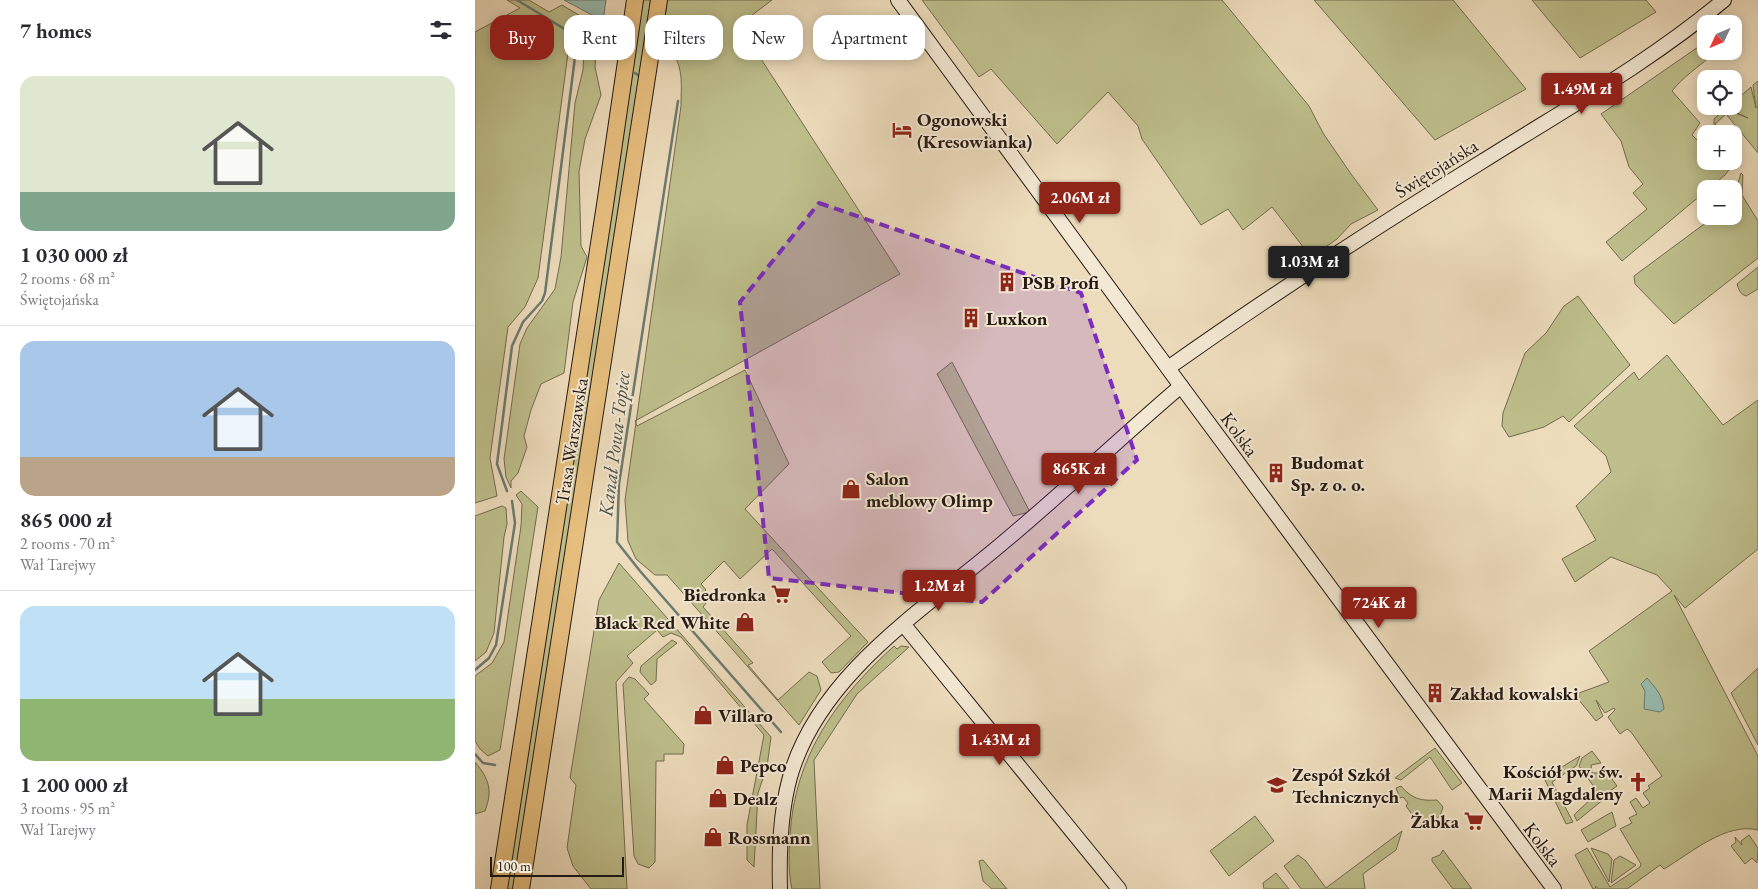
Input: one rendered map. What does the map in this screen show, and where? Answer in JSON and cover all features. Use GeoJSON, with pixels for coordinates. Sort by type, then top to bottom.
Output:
{"type":"FeatureCollection","features":[{"type":"Feature","properties":{"kind":"main road","name":"Trasa Warszawska"},"geometry":{"type":"LineString","coordinates":[[499,889],[603,222],[635,0]]}},
{"type":"Feature","properties":{"kind":"main road","name":"Trasa Warszawska"},"geometry":{"type":"LineString","coordinates":[[521,889],[659,0]]}},
{"type":"Feature","properties":{"kind":"street","name":"Kolska"},"geometry":{"type":"LineString","coordinates":[[898,0],[1554,889]]}},
{"type":"Feature","properties":{"kind":"street","name":"Świętojańska"},"geometry":{"type":"LineString","coordinates":[[1168,368],[1343,249],[1634,66],[1693,25],[1724,0]]}},
{"type":"Feature","properties":{"kind":"street"},"geometry":{"type":"LineString","coordinates":[[780,889],[780,839],[790,777],[802,745],[839,688],[857,666],[903,625],[1005,541],[1181,386]]}},
{"type":"Feature","properties":{"kind":"street"},"geometry":{"type":"LineString","coordinates":[[903,625],[1119,889]]}},
{"type":"Feature","properties":{"kind":"highlighted area"},"geometry":{"type":"Polygon","coordinates":[[[819,203],[1081,293],[1137,460],[982,602],[769,578],[740,302],[819,203]]]}},
{"type":"Feature","properties":{"kind":"green space"},"geometry":{"type":"Polygon","coordinates":[[[507,0],[529,0],[549,12],[562,5],[579,15],[564,15],[564,60],[567,60],[538,278],[525,307],[508,327],[490,458],[497,496],[475,503],[475,32],[490,24],[490,60],[554,60],[554,15],[507,15],[520,8],[507,0]]]}},
{"type":"Feature","properties":{"kind":"green space"},"geometry":{"type":"Polygon","coordinates":[[[641,0],[651,0],[649,15],[645,15],[645,39],[515,889],[504,889],[632,60],[635,60],[635,39],[641,0]]]}},
{"type":"Feature","properties":{"kind":"green space"},"geometry":{"type":"Polygon","coordinates":[[[667,0],[772,0],[752,15],[733,15],[733,60],[762,60],[900,274],[636,420],[681,106],[681,78],[677,60],[723,60],[723,15],[665,15],[667,0]]]}},
{"type":"Feature","properties":{"kind":"green space"},"geometry":{"type":"Polygon","coordinates":[[[922,0],[1222,0],[1309,106],[1323,133],[1378,210],[1351,224],[1337,239],[1311,257],[1272,207],[1243,230],[1228,209],[1201,225],[1142,139],[1138,126],[1108,92],[1057,144],[991,69],[979,77],[922,0]]]}},
{"type":"Feature","properties":{"kind":"green space"},"geometry":{"type":"Polygon","coordinates":[[[1314,0],[1453,0],[1526,89],[1435,140],[1314,0]]]}},
{"type":"Feature","properties":{"kind":"green space"},"geometry":{"type":"Polygon","coordinates":[[[1532,0],[1646,0],[1656,12],[1580,58],[1532,0]]]}},
{"type":"Feature","properties":{"kind":"green space"},"geometry":{"type":"Polygon","coordinates":[[[1697,48],[1697,60],[1706,60],[1685,77],[1672,91],[1700,123],[1692,135],[1697,140],[1697,170],[1729,170],[1719,180],[1697,180],[1697,198],[1622,261],[1606,242],[1647,209],[1633,193],[1643,184],[1629,167],[1621,141],[1601,114],[1697,48]]]}},
{"type":"Feature","properties":{"kind":"green space"},"geometry":{"type":"Polygon","coordinates":[[[584,60],[596,60],[595,67],[601,95],[585,139],[579,172],[581,246],[587,257],[573,302],[564,373],[541,384],[524,436],[527,447],[518,473],[511,481],[511,488],[506,477],[504,459],[520,344],[527,328],[555,289],[561,257],[575,103],[584,60]]]}},
{"type":"Feature","properties":{"kind":"green space"},"geometry":{"type":"Polygon","coordinates":[[[1758,81],[1758,153],[1742,134],[1742,125],[1735,125],[1727,115],[1740,115],[1748,118],[1742,115],[1742,95],[1751,87],[1756,108],[1753,85],[1758,81]]]}},
{"type":"Feature","properties":{"kind":"green space"},"geometry":{"type":"Polygon","coordinates":[[[1718,115],[1725,115],[1716,125],[1714,125],[1714,119],[1718,115]]]}},
{"type":"Feature","properties":{"kind":"green space"},"geometry":{"type":"Polygon","coordinates":[[[1741,173],[1743,175],[1742,195],[1742,180],[1739,180],[1741,173]]]}},
{"type":"Feature","properties":{"kind":"green space"},"geometry":{"type":"Polygon","coordinates":[[[1742,195],[1758,221],[1758,258],[1674,324],[1635,284],[1634,276],[1703,225],[1742,225],[1742,195]]]}},
{"type":"Feature","properties":{"kind":"green space"},"geometry":{"type":"Polygon","coordinates":[[[1758,267],[1758,289],[1746,296],[1740,292],[1737,284],[1758,267]]]}},
{"type":"Feature","properties":{"kind":"green space"},"geometry":{"type":"Polygon","coordinates":[[[1578,296],[1630,365],[1569,422],[1563,416],[1544,427],[1509,437],[1502,426],[1503,413],[1525,353],[1546,333],[1564,306],[1578,296]]]}},
{"type":"Feature","properties":{"kind":"green space"},"geometry":{"type":"Polygon","coordinates":[[[1667,355],[1723,425],[1758,400],[1758,549],[1685,608],[1674,595],[1758,756],[1758,830],[1734,830],[1709,840],[1664,869],[1660,865],[1627,889],[1598,889],[1596,886],[1593,889],[1575,855],[1587,848],[1610,887],[1640,867],[1641,864],[1620,829],[1632,823],[1629,818],[1637,814],[1630,802],[1636,798],[1643,808],[1650,803],[1643,793],[1650,788],[1648,786],[1662,776],[1631,732],[1627,729],[1620,734],[1608,717],[1615,710],[1614,708],[1605,713],[1596,700],[1603,716],[1596,721],[1579,700],[1579,693],[1609,682],[1589,651],[1672,591],[1657,575],[1611,557],[1575,582],[1562,559],[1596,540],[1576,506],[1611,472],[1606,456],[1574,426],[1634,372],[1639,380],[1667,355]]]}},
{"type":"Feature","properties":{"kind":"green space"},"geometry":{"type":"Polygon","coordinates":[[[952,362],[1030,512],[1013,516],[937,374],[952,362]]]}},
{"type":"Feature","properties":{"kind":"green space"},"geometry":{"type":"Polygon","coordinates":[[[745,370],[789,464],[745,509],[868,642],[839,672],[831,673],[822,662],[851,636],[772,549],[740,579],[724,561],[701,584],[706,590],[701,596],[706,603],[703,607],[753,663],[748,665],[778,700],[809,672],[817,676],[821,690],[799,725],[667,575],[655,575],[636,559],[628,541],[625,500],[636,423],[637,426],[745,370]]]}},
{"type":"Feature","properties":{"kind":"green space"},"geometry":{"type":"Polygon","coordinates":[[[521,491],[538,507],[500,750],[488,756],[475,741],[475,676],[492,663],[504,642],[521,526],[522,504],[516,495],[521,491]]]}},
{"type":"Feature","properties":{"kind":"green space"},"geometry":{"type":"Polygon","coordinates":[[[502,506],[506,508],[507,524],[494,633],[486,652],[475,661],[475,516],[502,506]]]}},
{"type":"Feature","properties":{"kind":"green space"},"geometry":{"type":"Polygon","coordinates":[[[619,563],[771,737],[767,767],[758,793],[754,867],[747,860],[747,825],[764,735],[681,637],[671,633],[663,637],[657,630],[627,656],[633,663],[616,682],[627,889],[591,889],[573,866],[567,848],[576,785],[570,778],[599,600],[619,563]]]}},
{"type":"Feature","properties":{"kind":"green space"},"geometry":{"type":"Polygon","coordinates":[[[672,640],[677,643],[657,659],[656,681],[651,685],[640,672],[641,666],[672,640]]]}},
{"type":"Feature","properties":{"kind":"green space"},"geometry":{"type":"Polygon","coordinates":[[[894,646],[897,649],[901,646],[909,647],[857,694],[814,760],[820,889],[792,889],[789,856],[790,835],[800,779],[810,754],[822,730],[837,708],[873,666],[894,646]]]}},
{"type":"Feature","properties":{"kind":"green space"},"geometry":{"type":"Polygon","coordinates":[[[1758,668],[1758,745],[1731,693],[1758,668]]]}},
{"type":"Feature","properties":{"kind":"green space"},"geometry":{"type":"Polygon","coordinates":[[[629,677],[635,679],[649,694],[644,699],[684,744],[683,754],[664,754],[664,761],[656,761],[655,862],[649,868],[638,864],[634,856],[623,684],[629,677]]]}},
{"type":"Feature","properties":{"kind":"green space"},"geometry":{"type":"Polygon","coordinates":[[[1435,748],[1462,783],[1452,790],[1430,757],[1401,780],[1395,778],[1435,748]]]}},
{"type":"Feature","properties":{"kind":"green space"},"geometry":{"type":"Polygon","coordinates":[[[1592,751],[1601,763],[1591,765],[1592,773],[1600,773],[1603,766],[1617,786],[1606,794],[1597,791],[1579,766],[1582,758],[1592,751]]]}},
{"type":"Feature","properties":{"kind":"green space"},"geometry":{"type":"Polygon","coordinates":[[[1580,756],[1576,766],[1552,782],[1573,822],[1566,824],[1544,778],[1580,756]]]}},
{"type":"Feature","properties":{"kind":"green space"},"geometry":{"type":"Polygon","coordinates":[[[475,762],[486,779],[489,797],[485,811],[475,814],[475,762]]]}},
{"type":"Feature","properties":{"kind":"green space"},"geometry":{"type":"Polygon","coordinates":[[[1401,786],[1409,794],[1417,798],[1437,800],[1443,807],[1437,819],[1418,823],[1406,806],[1408,803],[1403,797],[1400,798],[1396,788],[1401,786]]]}},
{"type":"Feature","properties":{"kind":"green space"},"geometry":{"type":"Polygon","coordinates":[[[1596,794],[1604,799],[1577,821],[1574,815],[1596,794]]]}},
{"type":"Feature","properties":{"kind":"green space"},"geometry":{"type":"Polygon","coordinates":[[[1612,812],[1616,826],[1588,842],[1581,830],[1612,812]]]}},
{"type":"Feature","properties":{"kind":"green space"},"geometry":{"type":"Polygon","coordinates":[[[1255,816],[1274,841],[1229,876],[1210,851],[1255,816]]]}},
{"type":"Feature","properties":{"kind":"green space"},"geometry":{"type":"Polygon","coordinates":[[[1402,831],[1396,850],[1363,874],[1365,889],[1301,889],[1284,866],[1298,855],[1306,861],[1326,888],[1402,831]]]}},
{"type":"Feature","properties":{"kind":"green space"},"geometry":{"type":"Polygon","coordinates":[[[1749,835],[1758,848],[1757,863],[1752,858],[1745,864],[1731,846],[1736,842],[1735,837],[1742,845],[1741,841],[1749,835]]]}},
{"type":"Feature","properties":{"kind":"green space"},"geometry":{"type":"Polygon","coordinates":[[[1591,848],[1608,854],[1612,859],[1609,882],[1591,848]]]}},
{"type":"Feature","properties":{"kind":"green space"},"geometry":{"type":"Polygon","coordinates":[[[1443,850],[1472,889],[1453,889],[1432,861],[1432,858],[1440,855],[1443,850]]]}},
{"type":"Feature","properties":{"kind":"green space"},"geometry":{"type":"Polygon","coordinates":[[[1620,856],[1636,865],[1611,883],[1614,860],[1620,856]]]}},
{"type":"Feature","properties":{"kind":"green space"},"geometry":{"type":"Polygon","coordinates":[[[983,860],[1007,889],[992,889],[983,881],[979,861],[983,860]]]}},
{"type":"Feature","properties":{"kind":"green space"},"geometry":{"type":"Polygon","coordinates":[[[1276,873],[1289,889],[1264,889],[1263,883],[1276,873]]]}},
{"type":"Feature","properties":{"kind":"shaded area"},"geometry":{"type":"Polygon","coordinates":[[[564,0],[606,0],[604,15],[592,15],[564,0]]]}},
{"type":"Feature","properties":{"kind":"shaded area"},"geometry":{"type":"Polygon","coordinates":[[[1647,678],[1656,688],[1662,700],[1664,709],[1660,712],[1644,709],[1645,691],[1641,684],[1647,678]]]}},
{"type":"Feature","properties":{"kind":"waterway","name":"Kanał Powa-Topiec"},"geometry":{"type":"LineString","coordinates":[[517,0],[564,29]]}},
{"type":"Feature","properties":{"kind":"waterway"},"geometry":{"type":"LineString","coordinates":[[507,491],[497,464],[512,346],[523,322],[542,301],[545,293],[575,60]]}},
{"type":"Feature","properties":{"kind":"waterway","name":"Kanał Powa-Topiec"},"geometry":{"type":"LineString","coordinates":[[635,73],[641,77]]}},
{"type":"Feature","properties":{"kind":"waterway","name":"Kanał Powa-Topiec"},"geometry":{"type":"LineString","coordinates":[[678,101],[619,484],[617,542],[640,571],[781,732]]}},
{"type":"Feature","properties":{"kind":"waterway"},"geometry":{"type":"LineString","coordinates":[[475,670],[489,658],[496,645],[515,523],[512,501]]}},
{"type":"Feature","properties":{"kind":"waterway"},"geometry":{"type":"LineString","coordinates":[[475,754],[483,763],[495,765]]}},
{"type":"Feature","properties":{"kind":"place","name":"Ogonowski (Kresowianka)"},"geometry":{"type":"Point","coordinates":[902,130]}},
{"type":"Feature","properties":{"kind":"place","name":"PSB Profi"},"geometry":{"type":"Point","coordinates":[1007,282]}},
{"type":"Feature","properties":{"kind":"place","name":"Luxkon"},"geometry":{"type":"Point","coordinates":[971,318]}},
{"type":"Feature","properties":{"kind":"place","name":"Budomat Sp. z o. o."},"geometry":{"type":"Point","coordinates":[1276,473]}},
{"type":"Feature","properties":{"kind":"place","name":"Salon meblowy Olimp"},"geometry":{"type":"Point","coordinates":[851,489]}},
{"type":"Feature","properties":{"kind":"place","name":"Biedronka"},"geometry":{"type":"Point","coordinates":[781,594]}},
{"type":"Feature","properties":{"kind":"place","name":"Black Red White"},"geometry":{"type":"Point","coordinates":[745,622]}},
{"type":"Feature","properties":{"kind":"place","name":"Zakład kowalski"},"geometry":{"type":"Point","coordinates":[1435,693]}},
{"type":"Feature","properties":{"kind":"place","name":"Villaro"},"geometry":{"type":"Point","coordinates":[703,715]}},
{"type":"Feature","properties":{"kind":"place","name":"Pepco"},"geometry":{"type":"Point","coordinates":[725,765]}},
{"type":"Feature","properties":{"kind":"place","name":"Kościół pw. św. Marii Magdaleny"},"geometry":{"type":"Point","coordinates":[1638,782]}},
{"type":"Feature","properties":{"kind":"place","name":"Zespół Szkół Technicznych"},"geometry":{"type":"Point","coordinates":[1277,785]}},
{"type":"Feature","properties":{"kind":"place","name":"Dealz"},"geometry":{"type":"Point","coordinates":[718,798]}},
{"type":"Feature","properties":{"kind":"place","name":"Żabka"},"geometry":{"type":"Point","coordinates":[1474,821]}},
{"type":"Feature","properties":{"kind":"place","name":"Rossmann"},"geometry":{"type":"Point","coordinates":[713,837]}}]}
